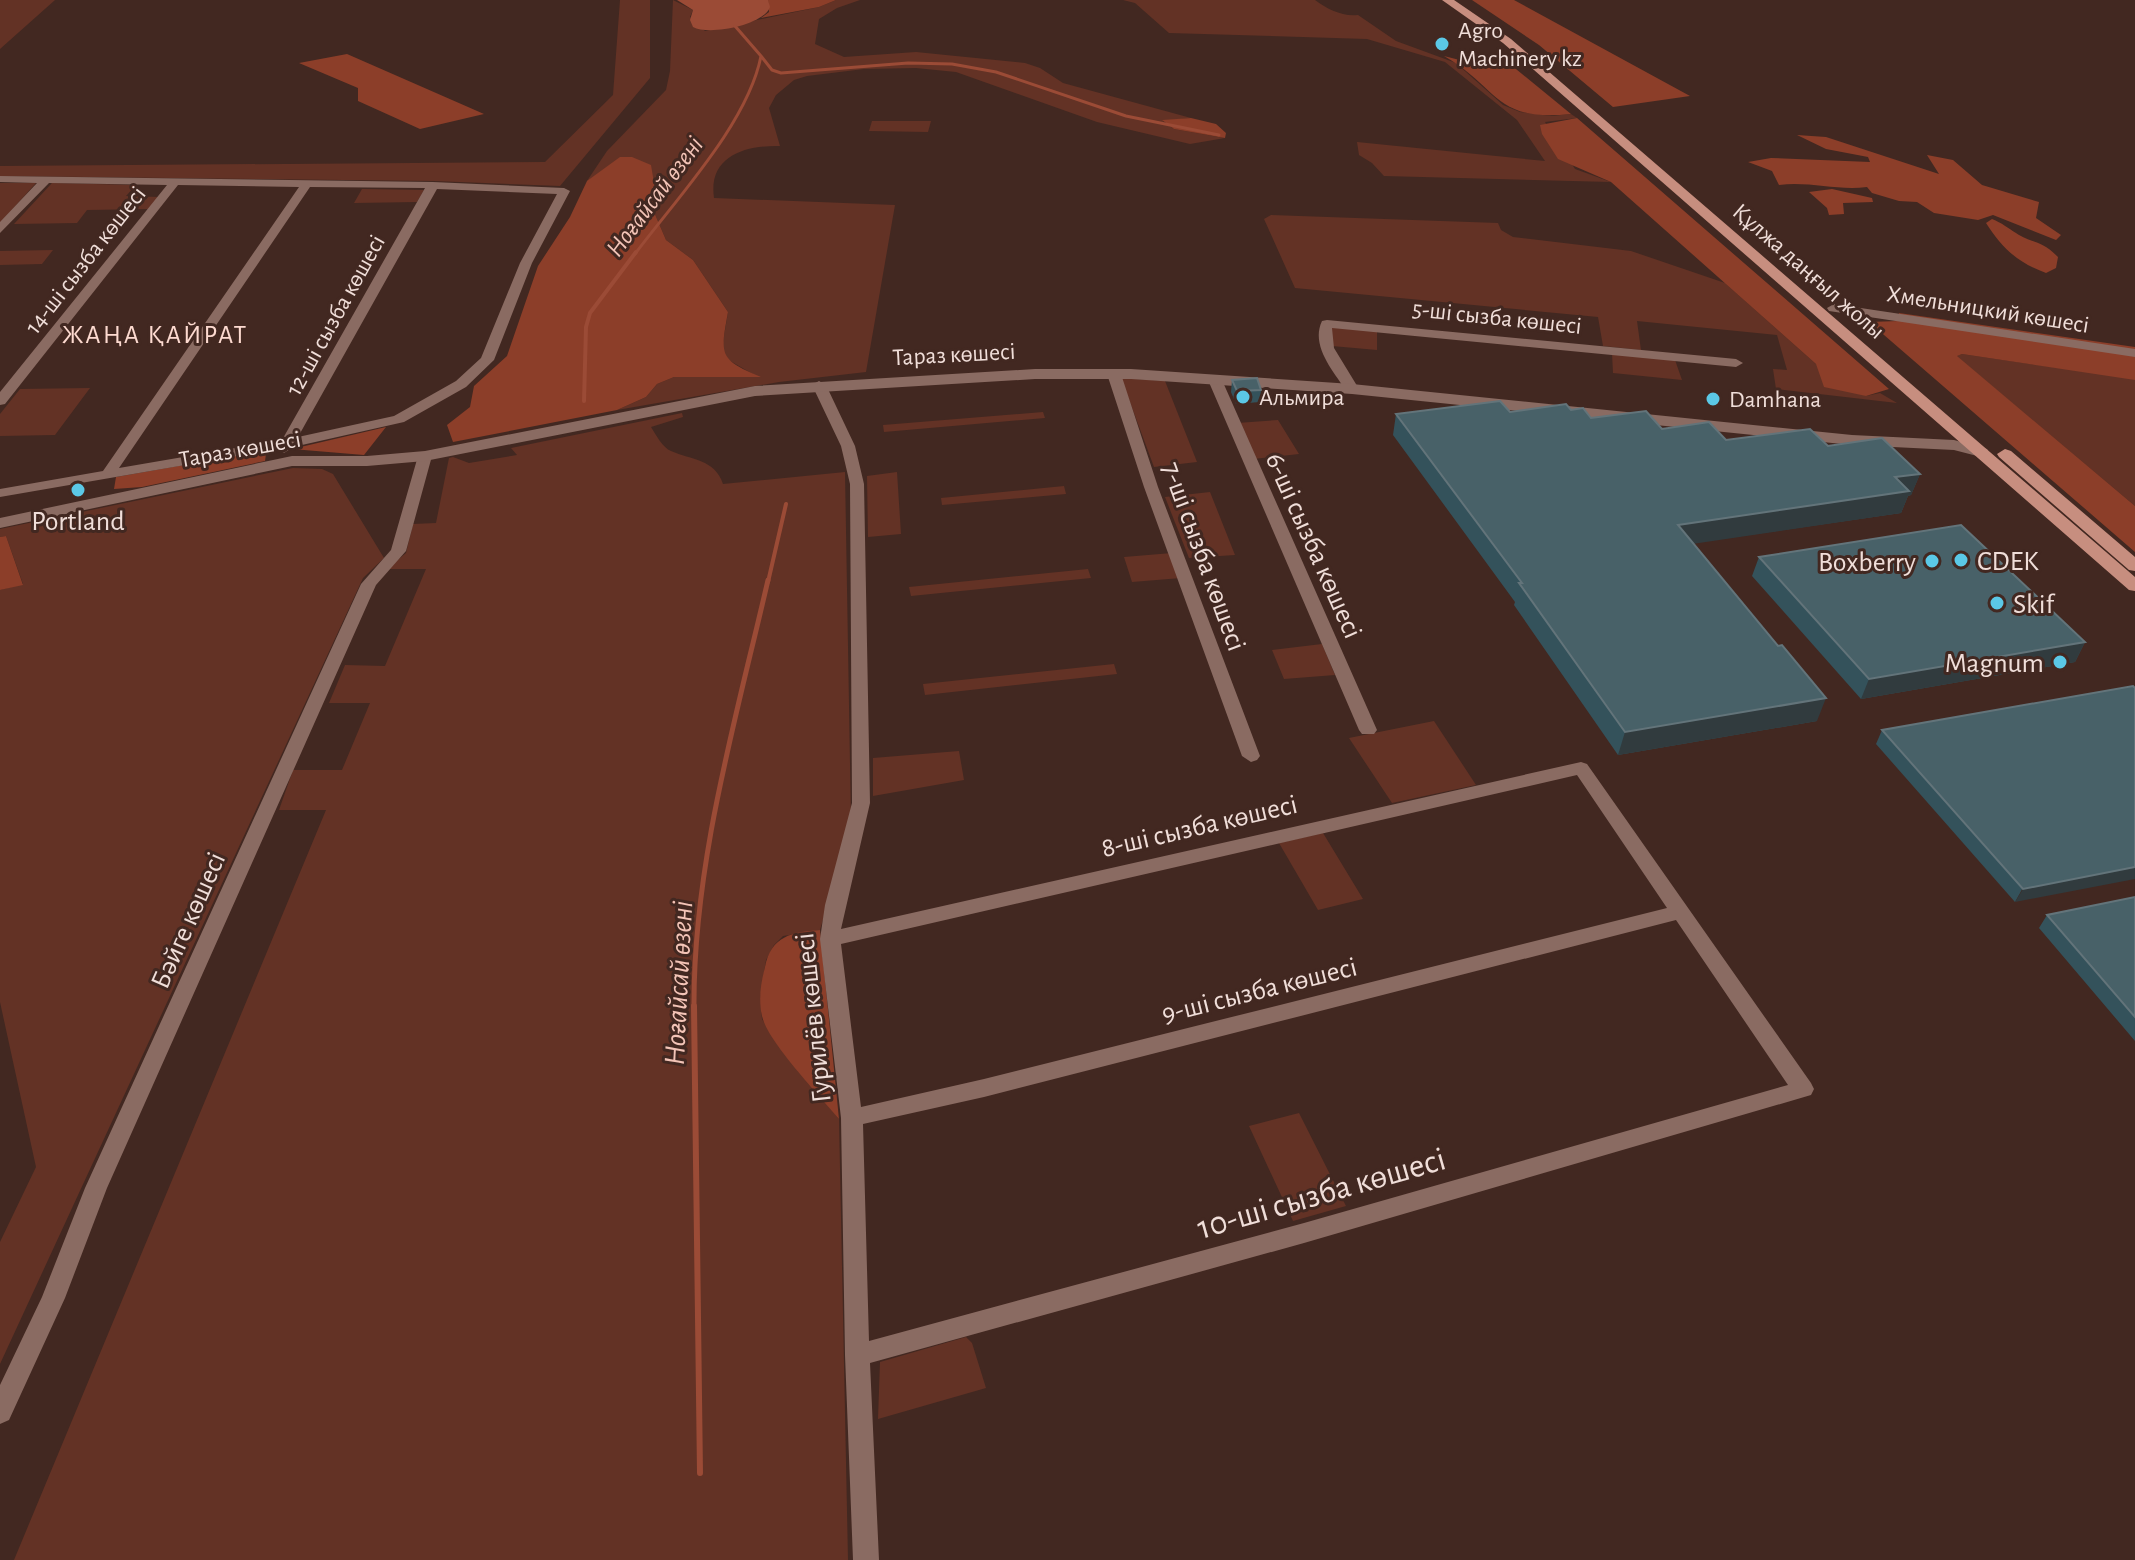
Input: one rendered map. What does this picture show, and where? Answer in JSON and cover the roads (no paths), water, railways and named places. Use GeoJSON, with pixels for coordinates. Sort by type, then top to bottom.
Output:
{"type":"FeatureCollection","features":[{"type":"Feature","properties":{"kind":"main road","name":"Құлжа даңғыл жолы"},"geometry":{"type":"LineString","coordinates":[[1447,0],[1507,41],[2135,586]]}},
{"type":"Feature","properties":{"kind":"main road","name":"Құлжа даңғыл жолы"},"geometry":{"type":"LineString","coordinates":[[1460,0],[1519,39],[2135,566]]}},
{"type":"Feature","properties":{"kind":"street"},"geometry":{"type":"LineString","coordinates":[[0,179],[433,185],[564,191],[526,263],[487,360],[475,373],[399,419],[289,443],[0,493]]}},
{"type":"Feature","properties":{"kind":"street"},"geometry":{"type":"LineString","coordinates":[[0,229],[46,180]]}},
{"type":"Feature","properties":{"kind":"street","name":"14-ші сызба көшесі"},"geometry":{"type":"LineString","coordinates":[[0,401],[174,183]]}},
{"type":"Feature","properties":{"kind":"street"},"geometry":{"type":"LineString","coordinates":[[107,475],[306,184]]}},
{"type":"Feature","properties":{"kind":"street","name":"12-ші сызба көшесі"},"geometry":{"type":"LineString","coordinates":[[272,464],[289,443],[433,185]]}},
{"type":"Feature","properties":{"kind":"street","name":"Хмельницкий көшесі"},"geometry":{"type":"LineString","coordinates":[[1834,308],[2135,353]]}},
{"type":"Feature","properties":{"kind":"street","name":"5-ші сызба көшесі"},"geometry":{"type":"LineString","coordinates":[[1352,389],[1325,343],[1323,334],[1327,324],[1736,363]]}},
{"type":"Feature","properties":{"kind":"street","name":"Тараз көшесі"},"geometry":{"type":"LineString","coordinates":[[0,523],[272,464],[425,456],[718,397],[819,385],[1035,374],[1114,374],[1352,389],[1852,440],[1954,445],[1981,452]]}},
{"type":"Feature","properties":{"kind":"street","name":"7-ші сызба көшесі"},"geometry":{"type":"LineString","coordinates":[[1114,374],[1151,487],[1251,756]]}},
{"type":"Feature","properties":{"kind":"street","name":"6-ші сызба көшесі"},"geometry":{"type":"LineString","coordinates":[[1215,380],[1368,730]]}},
{"type":"Feature","properties":{"kind":"street","name":"Гурилёв көшесі"},"geometry":{"type":"LineString","coordinates":[[819,385],[848,446],[857,484],[861,803],[857,836],[830,920],[830,939],[852,1118],[857,1355],[866,1560]]}},
{"type":"Feature","properties":{"kind":"street"},"geometry":{"type":"LineString","coordinates":[[1922,444],[1937,442],[1949,434],[1942,417]]}},
{"type":"Feature","properties":{"kind":"street","name":"Бәйге көшесі"},"geometry":{"type":"LineString","coordinates":[[0,1412],[53,1298],[96,1188],[369,584],[398,551],[425,456]]}},
{"type":"Feature","properties":{"kind":"street","name":"8-ші сызба көшесі"},"geometry":{"type":"LineString","coordinates":[[830,939],[1581,768],[1679,912]]}},
{"type":"Feature","properties":{"kind":"street","name":"10-ші сызба көшесі"},"geometry":{"type":"LineString","coordinates":[[857,1355],[1289,1237],[1803,1089],[1679,912]]}},
{"type":"Feature","properties":{"kind":"street","name":"9-ші сызба көшесі"},"geometry":{"type":"LineString","coordinates":[[852,1118],[984,1088],[1679,912]]}},
{"type":"Feature","properties":{"kind":"waterway","name":"Ноғайсай өзені"},"geometry":{"type":"LineString","coordinates":[[735,26],[761,56]]}},
{"type":"Feature","properties":{"kind":"waterway","name":"Ноғайсай өзені"},"geometry":{"type":"LineString","coordinates":[[635,254],[726,134],[754,81],[761,56]]}},
{"type":"Feature","properties":{"kind":"waterway"},"geometry":{"type":"LineString","coordinates":[[761,56],[772,70],[781,73],[908,63],[952,64],[996,72],[1126,116],[1219,135]]}},
{"type":"Feature","properties":{"kind":"waterway","name":"Ноғайсай өзені"},"geometry":{"type":"LineString","coordinates":[[584,401],[586,327],[590,313],[636,252]]}},
{"type":"Feature","properties":{"kind":"waterway","name":"Ноғайсай өзені"},"geometry":{"type":"LineString","coordinates":[[768,582],[786,504]]}},
{"type":"Feature","properties":{"kind":"waterway","name":"Ноғайсай өзені"},"geometry":{"type":"LineString","coordinates":[[694,1007],[701,900],[709,846],[730,739],[768,580]]}},
{"type":"Feature","properties":{"kind":"waterway","name":"Ноғайсай өзені"},"geometry":{"type":"LineString","coordinates":[[694,1007],[700,1473]]}},
{"type":"Feature","properties":{"kind":"place","name":"Agro Machinery kz"},"geometry":{"type":"Point","coordinates":[1442,44]}},
{"type":"Feature","properties":{"kind":"place","name":"Альмира"},"geometry":{"type":"Point","coordinates":[1243,397]}},
{"type":"Feature","properties":{"kind":"place","name":"Damhana"},"geometry":{"type":"Point","coordinates":[1713,399]}},
{"type":"Feature","properties":{"kind":"place","name":"Portland"},"geometry":{"type":"Point","coordinates":[78,490]}},
{"type":"Feature","properties":{"kind":"place","name":"CDEK"},"geometry":{"type":"Point","coordinates":[1961,560]}},
{"type":"Feature","properties":{"kind":"place","name":"Boxberry"},"geometry":{"type":"Point","coordinates":[1932,561]}},
{"type":"Feature","properties":{"kind":"place","name":"Skif"},"geometry":{"type":"Point","coordinates":[1997,603]}},
{"type":"Feature","properties":{"kind":"place","name":"Magnum"},"geometry":{"type":"Point","coordinates":[2060,662]}},
{"type":"Feature","properties":{"kind":"district","name":"ЖАҢА ҚАЙРАТ"},"geometry":{"type":"Point","coordinates":[155,334]}}]}
